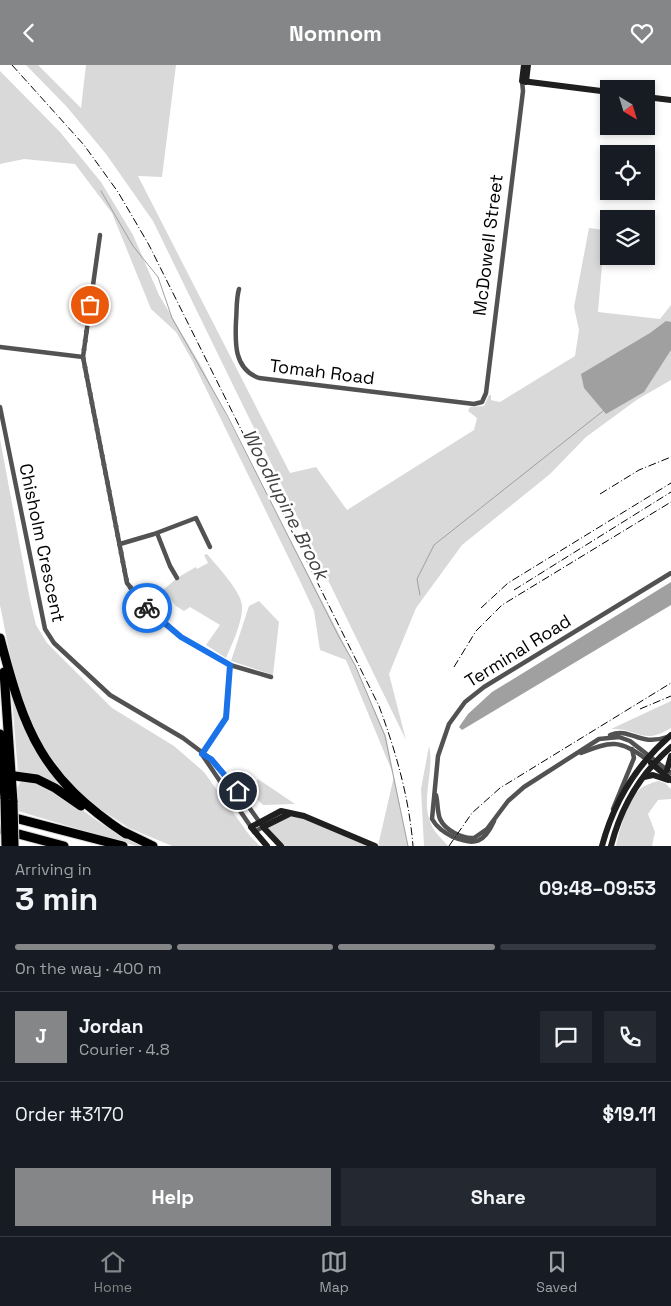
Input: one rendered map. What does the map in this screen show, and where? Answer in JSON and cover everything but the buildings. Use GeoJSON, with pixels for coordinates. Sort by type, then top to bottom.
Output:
{"type":"FeatureCollection","features":[{"type":"Feature","properties":{"kind":"highway"},"geometry":{"type":"LineString","coordinates":[[0,638],[15,695],[26,724],[42,754],[60,779],[86,805],[126,834]]}},
{"type":"Feature","properties":{"kind":"highway"},"geometry":{"type":"LineString","coordinates":[[0,648],[9,723],[5,775]]}},
{"type":"Feature","properties":{"kind":"highway"},"geometry":{"type":"LineString","coordinates":[[0,734],[1,755],[9,800],[9,846]]}},
{"type":"Feature","properties":{"kind":"highway"},"geometry":{"type":"LineString","coordinates":[[5,775],[32,777],[49,784],[105,822],[153,846]]}},
{"type":"Feature","properties":{"kind":"highway"},"geometry":{"type":"LineString","coordinates":[[0,813],[123,846]]}},
{"type":"Feature","properties":{"kind":"highway"},"geometry":{"type":"LineString","coordinates":[[0,829],[64,846]]}},
{"type":"Feature","properties":{"kind":"main road","name":"McDowell Street"},"geometry":{"type":"LineString","coordinates":[[524,65],[524,81]]}},
{"type":"Feature","properties":{"kind":"main road","name":"McDowell Street"},"geometry":{"type":"LineString","coordinates":[[524,81],[528,65]]}},
{"type":"Feature","properties":{"kind":"main road"},"geometry":{"type":"LineString","coordinates":[[524,81],[600,91]]}},
{"type":"Feature","properties":{"kind":"main road"},"geometry":{"type":"LineString","coordinates":[[655,98],[671,100]]}},
{"type":"Feature","properties":{"kind":"main road"},"geometry":{"type":"LineString","coordinates":[[602,846],[612,815],[628,782],[647,757],[671,735]]}},
{"type":"Feature","properties":{"kind":"main road"},"geometry":{"type":"LineString","coordinates":[[611,846],[626,805],[643,778],[671,747]]}},
{"type":"Feature","properties":{"kind":"main road"},"geometry":{"type":"LineString","coordinates":[[669,772],[671,756]]}},
{"type":"Feature","properties":{"kind":"main road"},"geometry":{"type":"LineString","coordinates":[[647,757],[671,781]]}},
{"type":"Feature","properties":{"kind":"main road"},"geometry":{"type":"LineString","coordinates":[[643,778],[652,775],[671,781]]}},
{"type":"Feature","properties":{"kind":"main road"},"geometry":{"type":"LineString","coordinates":[[267,846],[252,829],[290,813],[304,816],[375,846]]}},
{"type":"Feature","properties":{"kind":"main road"},"geometry":{"type":"LineString","coordinates":[[261,824],[281,846]]}},
{"type":"Feature","properties":{"kind":"street","name":"McDowell Street"},"geometry":{"type":"LineString","coordinates":[[482,402],[486,393],[524,81]]}},
{"type":"Feature","properties":{"kind":"street"},"geometry":{"type":"LineString","coordinates":[[100,235],[83,357],[127,583],[150,612],[181,637],[230,665],[271,677]]}},
{"type":"Feature","properties":{"kind":"street","name":"Tomah Road"},"geometry":{"type":"LineString","coordinates":[[239,289],[234,346],[244,369],[250,375],[259,378],[474,404],[482,402]]}},
{"type":"Feature","properties":{"kind":"street"},"geometry":{"type":"LineString","coordinates":[[0,347],[83,357]]}},
{"type":"Feature","properties":{"kind":"street","name":"Chisholm Crescent"},"geometry":{"type":"LineString","coordinates":[[0,407],[45,629],[54,643],[110,695],[184,739],[211,759],[231,782],[261,824]]}},
{"type":"Feature","properties":{"kind":"street"},"geometry":{"type":"LineString","coordinates":[[120,544],[157,533],[196,517],[210,547]]}},
{"type":"Feature","properties":{"kind":"street"},"geometry":{"type":"LineString","coordinates":[[157,533],[170,566],[177,578]]}},
{"type":"Feature","properties":{"kind":"street","name":"Terminal Road"},"geometry":{"type":"LineString","coordinates":[[599,739],[524,787],[508,801],[482,841],[471,845],[462,843],[439,828],[434,822],[432,811],[438,756],[456,711],[470,698],[671,573]]}},
{"type":"Feature","properties":{"kind":"street"},"geometry":{"type":"LineString","coordinates":[[230,665],[226,718],[202,754],[252,829]]}},
{"type":"Feature","properties":{"kind":"street"},"geometry":{"type":"LineString","coordinates":[[599,739],[621,732],[644,741],[658,740],[671,735]]}},
{"type":"Feature","properties":{"kind":"street"},"geometry":{"type":"LineString","coordinates":[[599,739],[607,737],[624,738],[647,757]]}},
{"type":"Feature","properties":{"kind":"street","name":"Terminal Road"},"geometry":{"type":"LineString","coordinates":[[576,755],[608,743],[619,744],[647,757]]}},
{"type":"Feature","properties":{"kind":"street"},"geometry":{"type":"LineString","coordinates":[[612,815],[615,800],[634,758],[631,749]]}},
{"type":"Feature","properties":{"kind":"street"},"geometry":{"type":"LineString","coordinates":[[655,763],[669,772]]}},
{"type":"Feature","properties":{"kind":"shaded area"},"geometry":{"type":"Polygon","coordinates":[[[26,65],[38,65],[81,108],[86,65],[176,65],[162,177],[138,176],[290,473],[316,467],[347,510],[474,430],[477,418],[468,411],[470,407],[484,406],[489,395],[491,395],[491,400],[500,402],[575,356],[579,330],[574,307],[589,228],[600,229],[600,265],[602,265],[598,312],[660,319],[671,305],[671,380],[638,399],[586,437],[550,474],[462,545],[416,608],[389,674],[406,740],[153,221],[106,154],[67,107],[26,65]]]}},
{"type":"Feature","properties":{"kind":"shaded area"},"geometry":{"type":"Polygon","coordinates":[[[0,71],[60,132],[101,182],[133,235],[159,295],[200,364],[355,665],[386,736],[394,776],[346,660],[320,650],[314,611],[300,581],[192,360],[176,332],[151,309],[112,213],[75,164],[24,159],[0,164],[0,71]]]}},
{"type":"Feature","properties":{"kind":"shaded area"},"geometry":{"type":"Polygon","coordinates":[[[666,321],[671,322],[671,350],[644,392],[606,414],[584,388],[581,374],[650,333],[666,321]]]}},
{"type":"Feature","properties":{"kind":"shaded area"},"geometry":{"type":"Polygon","coordinates":[[[0,439],[30,600],[36,625],[47,643],[112,708],[174,746],[204,772],[250,836],[260,846],[172,846],[129,828],[82,797],[62,776],[40,745],[15,681],[0,605],[0,439]]]}},
{"type":"Feature","properties":{"kind":"shaded area"},"geometry":{"type":"Polygon","coordinates":[[[207,554],[233,586],[241,600],[242,612],[239,625],[226,658],[206,645],[220,625],[190,607],[184,611],[176,606],[163,590],[177,578],[196,567],[197,569],[208,563],[204,555],[207,554]]]}},
{"type":"Feature","properties":{"kind":"shaded area"},"geometry":{"type":"Polygon","coordinates":[[[671,582],[671,605],[462,730],[459,727],[468,714],[492,692],[671,582]]]}},
{"type":"Feature","properties":{"kind":"shaded area"},"geometry":{"type":"Polygon","coordinates":[[[259,601],[279,622],[273,675],[231,661],[249,606],[259,601]]]}},
{"type":"Feature","properties":{"kind":"shaded area"},"geometry":{"type":"Polygon","coordinates":[[[13,698],[27,735],[48,769],[65,790],[33,775],[18,773],[13,698]]]}},
{"type":"Feature","properties":{"kind":"shaded area"},"geometry":{"type":"Polygon","coordinates":[[[671,701],[671,728],[661,733],[647,736],[620,729],[611,729],[671,701]]]}},
{"type":"Feature","properties":{"kind":"shaded area"},"geometry":{"type":"Polygon","coordinates":[[[429,746],[428,815],[434,830],[448,846],[424,846],[421,789],[429,746]]]}},
{"type":"Feature","properties":{"kind":"shaded area"},"geometry":{"type":"Polygon","coordinates":[[[394,776],[408,846],[378,846],[394,776]]]}},
{"type":"Feature","properties":{"kind":"shaded area"},"geometry":{"type":"Polygon","coordinates":[[[258,779],[295,804],[263,805],[249,791],[258,779]]]}},
{"type":"Feature","properties":{"kind":"shaded area"},"geometry":{"type":"Polygon","coordinates":[[[22,781],[45,786],[67,798],[107,827],[145,846],[136,846],[18,811],[17,790],[22,781]]]}},
{"type":"Feature","properties":{"kind":"shaded area"},"geometry":{"type":"Polygon","coordinates":[[[658,781],[665,783],[671,789],[671,799],[658,800],[648,814],[655,832],[652,846],[616,846],[624,816],[635,795],[643,787],[658,781]]]}},
{"type":"Feature","properties":{"kind":"shaded area"},"geometry":{"type":"Polygon","coordinates":[[[290,813],[375,846],[281,846],[263,827],[290,813]]]}},
{"type":"Feature","properties":{"kind":"waterway","name":"Woodlupine Brook"},"geometry":{"type":"LineString","coordinates":[[101,191],[133,246],[158,277],[172,318],[227,415],[355,665],[385,736],[408,846]]}},
{"type":"Feature","properties":{"kind":"waterway"},"geometry":{"type":"LineString","coordinates":[[420,595],[417,579],[434,545],[603,411]]}},
{"type":"Feature","properties":{"kind":"railway"},"geometry":{"type":"LineString","coordinates":[[12,65],[84,145],[118,192],[149,245],[379,706],[401,775],[413,846]]}},
{"type":"Feature","properties":{"kind":"railway"},"geometry":{"type":"LineString","coordinates":[[600,494],[639,470],[671,457]]}},
{"type":"Feature","properties":{"kind":"railway"},"geometry":{"type":"LineString","coordinates":[[481,608],[508,583],[671,483]]}},
{"type":"Feature","properties":{"kind":"railway"},"geometry":{"type":"LineString","coordinates":[[514,590],[671,492]]}},
{"type":"Feature","properties":{"kind":"railway"},"geometry":{"type":"LineString","coordinates":[[454,667],[476,631],[502,605],[671,502]]}},
{"type":"Feature","properties":{"kind":"railway"},"geometry":{"type":"LineString","coordinates":[[449,846],[472,813],[500,788],[671,683]]}},
{"type":"Feature","properties":{"kind":"railway"},"geometry":{"type":"LineString","coordinates":[[640,709],[671,696]]}},
{"type":"Feature","properties":{"kind":"way so far"},"geometry":{"type":"LineString","coordinates":[[90,305],[83,357],[127,583],[147,608]]}},
{"type":"Feature","properties":{"kind":"route"},"geometry":{"type":"LineString","coordinates":[[147,608],[181,637],[230,665],[226,718],[202,754],[211,759],[238,791]]}}]}
